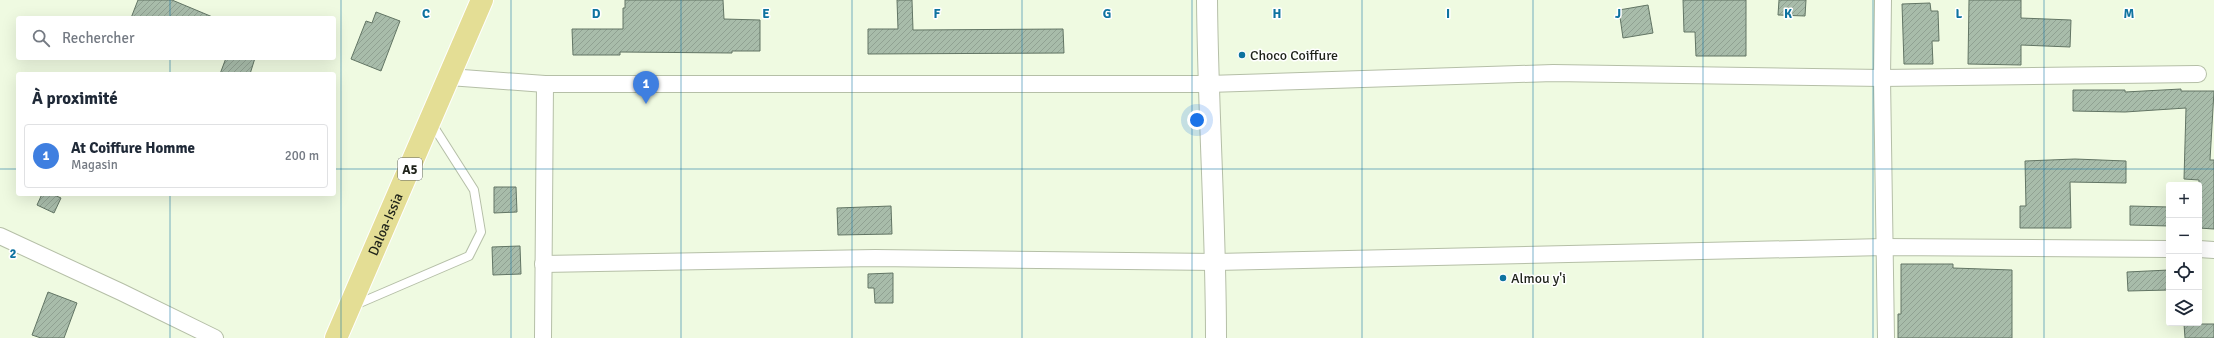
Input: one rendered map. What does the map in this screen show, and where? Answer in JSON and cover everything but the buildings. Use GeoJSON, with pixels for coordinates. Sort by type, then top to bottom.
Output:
{"type":"FeatureCollection","features":[{"type":"Feature","properties":{"kind":"main road","name":"Daloa-Issia"},"geometry":{"type":"LineString","coordinates":[[336,338],[482,0]]}},
{"type":"Feature","properties":{"kind":"street"},"geometry":{"type":"LineString","coordinates":[[1207,0],[1208,84],[1216,262],[1216,338]]}},
{"type":"Feature","properties":{"kind":"street"},"geometry":{"type":"LineString","coordinates":[[1883,0],[1882,78],[1886,338]]}},
{"type":"Feature","properties":{"kind":"street"},"geometry":{"type":"LineString","coordinates":[[449,77],[545,84],[1208,84],[1553,73],[1882,78],[2198,74]]}},
{"type":"Feature","properties":{"kind":"street"},"geometry":{"type":"LineString","coordinates":[[544,338],[543,264],[545,84]]}},
{"type":"Feature","properties":{"kind":"street"},"geometry":{"type":"LineString","coordinates":[[0,236],[121,292],[215,338]]}},
{"type":"Feature","properties":{"kind":"street"},"geometry":{"type":"LineString","coordinates":[[543,264],[875,258],[1216,262],[1884,247],[2166,249]]}},
{"type":"Feature","properties":{"kind":"street"},"geometry":{"type":"LineString","coordinates":[[2202,250],[2214,250]]}},
{"type":"Feature","properties":{"kind":"lane"},"geometry":{"type":"LineString","coordinates":[[350,307],[469,256],[481,232],[474,190],[430,121]]}},
{"type":"Feature","properties":{"kind":"place","name":"Choco Coiffure"},"geometry":{"type":"Point","coordinates":[1242,55]}},
{"type":"Feature","properties":{"kind":"place","name":"At Coiffure Homme"},"geometry":{"type":"Point","coordinates":[646,104]}},
{"type":"Feature","properties":{"kind":"place","name":"Almou y'i"},"geometry":{"type":"Point","coordinates":[1503,278]}}]}
